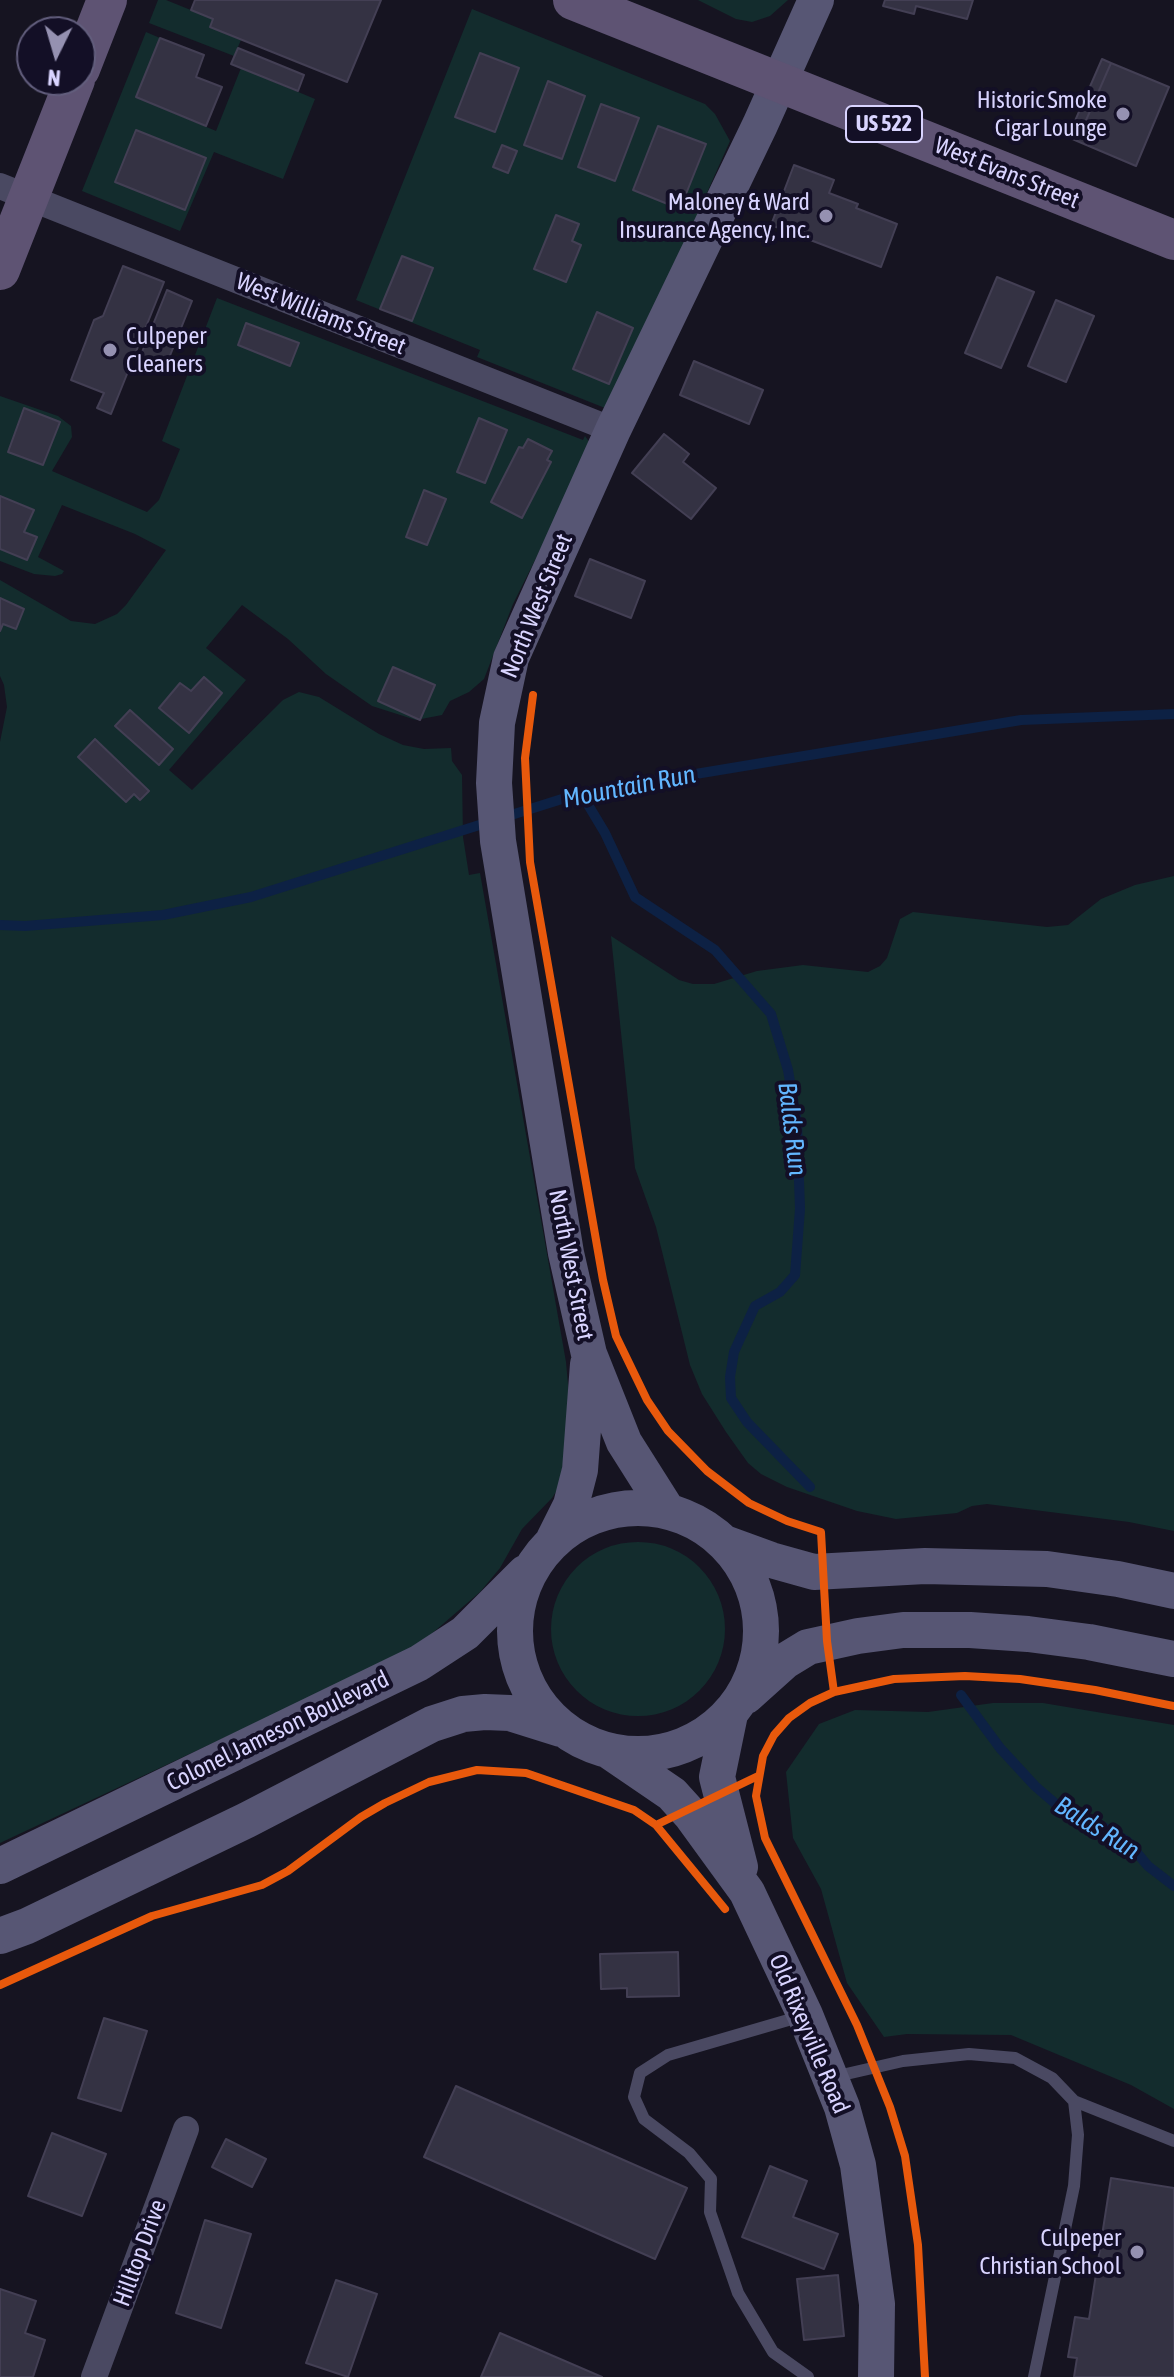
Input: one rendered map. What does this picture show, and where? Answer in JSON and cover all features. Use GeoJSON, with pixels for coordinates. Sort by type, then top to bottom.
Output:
{"type":"FeatureCollection","features":[{"type":"Feature","properties":{"kind":"main road"},"geometry":{"type":"LineString","coordinates":[[96,28],[107,0]]}},
{"type":"Feature","properties":{"kind":"main road","name":"West Evans Street"},"geometry":{"type":"LineString","coordinates":[[573,0],[1174,240]]}},
{"type":"Feature","properties":{"kind":"main road","name":"North West Street"},"geometry":{"type":"LineString","coordinates":[[667,1510],[624,1442],[589,1354],[566,1253],[503,870],[494,783],[497,723],[511,658],[613,430],[816,0]]}},
{"type":"Feature","properties":{"kind":"main road"},"geometry":{"type":"LineString","coordinates":[[0,270],[15,192],[66,96]]}},
{"type":"Feature","properties":{"kind":"main road","name":"North West Street"},"geometry":{"type":"LineString","coordinates":[[544,1552],[571,1505],[580,1470],[589,1354]]}},
{"type":"Feature","properties":{"kind":"main road"},"geometry":{"type":"LineString","coordinates":[[564,1729],[538,1703],[520,1670],[514,1634],[519,1597],[544,1552],[587,1518],[626,1507],[667,1510],[689,1517],[709,1529],[727,1544],[748,1572],[760,1604],[762,1639],[755,1673],[734,1708],[717,1777],[747,1892]]}},
{"type":"Feature","properties":{"kind":"main road"},"geometry":{"type":"LineString","coordinates":[[727,1544],[814,1572],[925,1566],[1047,1569],[1174,1591]]}},
{"type":"Feature","properties":{"kind":"main road","name":"Colonel Jameson Boulevard"},"geometry":{"type":"LineString","coordinates":[[0,1866],[419,1663],[465,1633],[544,1552]]}},
{"type":"Feature","properties":{"kind":"main road"},"geometry":{"type":"LineString","coordinates":[[0,1936],[27,1926],[247,1820],[432,1724],[463,1714],[510,1713],[564,1729],[609,1751],[636,1754],[675,1748],[710,1731],[765,1677],[808,1647],[858,1636],[903,1630],[1028,1634],[1102,1644],[1174,1659]]}},
{"type":"Feature","properties":{"kind":"main road","name":"Old Rixeyville Road"},"geometry":{"type":"LineString","coordinates":[[609,1751],[672,1794],[691,1815],[747,1892],[805,2015],[842,2107],[858,2165],[877,2304],[876,2377]]}},
{"type":"Feature","properties":{"kind":"street","name":"West Williams Street"},"geometry":{"type":"LineString","coordinates":[[15,192],[613,430]]}},
{"type":"Feature","properties":{"kind":"street","name":"Hilltop Drive"},"geometry":{"type":"LineString","coordinates":[[94,2377],[186,2129]]}},
{"type":"Feature","properties":{"kind":"lane"},"geometry":{"type":"LineString","coordinates":[[805,2015],[668,2055],[640,2073],[634,2097],[644,2119],[689,2153],[711,2179],[710,2212],[738,2293],[773,2352],[808,2377]]}},
{"type":"Feature","properties":{"kind":"lane"},"geometry":{"type":"LineString","coordinates":[[830,2078],[917,2059],[969,2054],[1015,2058],[1052,2078],[1074,2101],[1174,2141]]}},
{"type":"Feature","properties":{"kind":"lane"},"geometry":{"type":"LineString","coordinates":[[1034,2377],[1074,2186],[1078,2135],[1074,2101]]}},
{"type":"Feature","properties":{"kind":"green space"},"geometry":{"type":"Polygon","coordinates":[[[158,0],[166,0],[213,19],[210,27],[241,40],[234,56],[149,23],[158,0]]]}},
{"type":"Feature","properties":{"kind":"green space"},"geometry":{"type":"Polygon","coordinates":[[[698,0],[788,0],[770,16],[752,22],[736,19],[698,0]]]}},
{"type":"Feature","properties":{"kind":"green space"},"geometry":{"type":"Polygon","coordinates":[[[472,9],[705,104],[715,114],[730,141],[610,410],[477,357],[480,350],[356,300],[472,9]]]}},
{"type":"Feature","properties":{"kind":"green space"},"geometry":{"type":"Polygon","coordinates":[[[146,32],[160,38],[136,97],[216,131],[241,68],[315,99],[283,179],[214,152],[180,231],[82,191],[146,32]]]}},
{"type":"Feature","properties":{"kind":"green space"},"geometry":{"type":"Polygon","coordinates":[[[217,298],[583,440],[585,436],[592,446],[513,604],[484,679],[469,692],[450,701],[442,715],[416,720],[372,706],[326,674],[288,639],[242,605],[206,648],[246,680],[169,770],[192,790],[283,700],[299,692],[319,697],[403,745],[424,749],[451,748],[452,761],[462,775],[463,837],[469,875],[480,873],[566,1362],[571,1418],[559,1487],[552,1498],[522,1529],[500,1568],[480,1592],[429,1636],[396,1657],[0,1843],[0,742],[7,707],[0,676],[0,580],[71,621],[95,624],[117,614],[126,605],[166,550],[62,505],[38,557],[64,571],[62,574],[34,574],[0,561],[0,396],[58,416],[71,426],[72,437],[52,471],[147,512],[159,500],[180,449],[162,441],[217,298]]]}},
{"type":"Feature","properties":{"kind":"green space"},"geometry":{"type":"Polygon","coordinates":[[[1174,876],[1174,1531],[1129,1522],[987,1504],[957,1513],[896,1519],[857,1511],[787,1487],[761,1474],[748,1463],[726,1432],[702,1394],[690,1365],[656,1227],[635,1168],[611,936],[679,980],[693,984],[714,984],[757,971],[803,965],[868,972],[887,958],[900,919],[913,912],[1047,927],[1068,925],[1101,899],[1135,885],[1174,876]]]}},
{"type":"Feature","properties":{"kind":"green space"},"geometry":{"type":"Polygon","coordinates":[[[638,1542],[671,1549],[699,1568],[718,1596],[725,1629],[718,1662],[699,1690],[671,1709],[638,1716],[605,1709],[577,1690],[558,1662],[551,1629],[558,1596],[577,1568],[605,1549],[638,1542]]]}},
{"type":"Feature","properties":{"kind":"green space"},"geometry":{"type":"Polygon","coordinates":[[[993,1703],[1043,1703],[1174,1725],[1174,2109],[1131,2085],[1011,2035],[907,2034],[884,2037],[847,1983],[821,1889],[793,1838],[786,1772],[819,1724],[855,1710],[928,1712],[993,1703]]]}},
{"type":"Feature","properties":{"kind":"building"},"geometry":{"type":"Polygon","coordinates":[[[195,0],[381,0],[347,82],[210,27],[213,19],[191,10],[195,0]]]}},
{"type":"Feature","properties":{"kind":"building"},"geometry":{"type":"Polygon","coordinates":[[[885,0],[973,0],[967,19],[916,6],[914,14],[883,6],[885,0]]]}},
{"type":"Feature","properties":{"kind":"building"},"geometry":{"type":"Polygon","coordinates":[[[160,38],[204,55],[196,77],[222,87],[206,126],[136,97],[160,38]]]}},
{"type":"Feature","properties":{"kind":"building"},"geometry":{"type":"Polygon","coordinates":[[[238,48],[304,75],[298,91],[231,64],[238,48]]]}},
{"type":"Feature","properties":{"kind":"building"},"geometry":{"type":"Polygon","coordinates":[[[480,53],[519,68],[495,132],[455,117],[480,53]]]}},
{"type":"Feature","properties":{"kind":"building"},"geometry":{"type":"Polygon","coordinates":[[[1102,59],[1111,63],[1077,141],[1068,137],[1102,59]]]}},
{"type":"Feature","properties":{"kind":"building","name":"Historic Smoke Cigar Lounge"},"geometry":{"type":"Polygon","coordinates":[[[1111,63],[1169,87],[1136,166],[1077,141],[1111,63]]]}},
{"type":"Feature","properties":{"kind":"building"},"geometry":{"type":"Polygon","coordinates":[[[548,81],[585,96],[562,159],[524,145],[548,81]]]}},
{"type":"Feature","properties":{"kind":"building"},"geometry":{"type":"Polygon","coordinates":[[[601,104],[639,118],[615,181],[578,167],[601,104]]]}},
{"type":"Feature","properties":{"kind":"building"},"geometry":{"type":"Polygon","coordinates":[[[658,126],[706,144],[680,209],[633,190],[658,126]]]}},
{"type":"Feature","properties":{"kind":"building"},"geometry":{"type":"Polygon","coordinates":[[[136,130],[206,158],[185,210],[115,182],[136,130]]]}},
{"type":"Feature","properties":{"kind":"building"},"geometry":{"type":"Polygon","coordinates":[[[502,145],[517,151],[508,173],[493,167],[502,145]]]}},
{"type":"Feature","properties":{"kind":"building","name":"Maloney & Ward Insurance Agency, Inc."},"geometry":{"type":"Polygon","coordinates":[[[794,165],[834,180],[829,193],[858,204],[856,208],[897,224],[881,267],[771,225],[794,165]]]}},
{"type":"Feature","properties":{"kind":"building"},"geometry":{"type":"Polygon","coordinates":[[[556,215],[579,224],[572,241],[581,245],[566,282],[534,269],[556,215]]]}},
{"type":"Feature","properties":{"kind":"building"},"geometry":{"type":"Polygon","coordinates":[[[402,256],[433,268],[412,321],[380,309],[402,256]]]}},
{"type":"Feature","properties":{"kind":"building","name":"Culpeper Cleaners"},"geometry":{"type":"Polygon","coordinates":[[[123,266],[164,282],[111,414],[97,408],[104,393],[71,380],[94,320],[103,316],[123,266]]]}},
{"type":"Feature","properties":{"kind":"building"},"geometry":{"type":"Polygon","coordinates":[[[997,277],[1034,292],[1001,368],[965,353],[997,277]]]}},
{"type":"Feature","properties":{"kind":"building"},"geometry":{"type":"Polygon","coordinates":[[[167,290],[192,301],[165,368],[140,357],[167,290]]]}},
{"type":"Feature","properties":{"kind":"building"},"geometry":{"type":"Polygon","coordinates":[[[1056,300],[1094,316],[1066,382],[1028,366],[1056,300]]]}},
{"type":"Feature","properties":{"kind":"building"},"geometry":{"type":"Polygon","coordinates":[[[597,312],[633,328],[609,384],[573,369],[597,312]]]}},
{"type":"Feature","properties":{"kind":"building"},"geometry":{"type":"Polygon","coordinates":[[[246,323],[299,343],[290,366],[238,345],[246,323]]]}},
{"type":"Feature","properties":{"kind":"building"},"geometry":{"type":"Polygon","coordinates":[[[694,361],[763,390],[749,424],[680,395],[694,361]]]}},
{"type":"Feature","properties":{"kind":"building"},"geometry":{"type":"Polygon","coordinates":[[[24,408],[60,422],[43,465],[8,452],[24,408]]]}},
{"type":"Feature","properties":{"kind":"building"},"geometry":{"type":"Polygon","coordinates":[[[479,418],[507,430],[485,483],[457,472],[479,418]]]}},
{"type":"Feature","properties":{"kind":"building"},"geometry":{"type":"Polygon","coordinates":[[[664,434],[689,454],[683,462],[716,488],[691,519],[632,473],[664,434]]]}},
{"type":"Feature","properties":{"kind":"building"},"geometry":{"type":"Polygon","coordinates":[[[528,439],[552,451],[547,460],[551,462],[522,518],[491,502],[519,447],[523,448],[528,439]]]}},
{"type":"Feature","properties":{"kind":"building"},"geometry":{"type":"Polygon","coordinates":[[[424,490],[446,499],[427,545],[406,537],[424,490]]]}},
{"type":"Feature","properties":{"kind":"building"},"geometry":{"type":"Polygon","coordinates":[[[0,496],[34,510],[24,532],[37,537],[27,560],[0,549],[0,496]]]}},
{"type":"Feature","properties":{"kind":"building"},"geometry":{"type":"Polygon","coordinates":[[[590,559],[645,581],[631,618],[575,596],[590,559]]]}},
{"type":"Feature","properties":{"kind":"building"},"geometry":{"type":"Polygon","coordinates":[[[0,598],[24,609],[16,629],[3,624],[0,631],[0,598]]]}},
{"type":"Feature","properties":{"kind":"building"},"geometry":{"type":"Polygon","coordinates":[[[393,667],[435,685],[420,720],[378,701],[393,667]]]}},
{"type":"Feature","properties":{"kind":"building"},"geometry":{"type":"Polygon","coordinates":[[[204,677],[222,693],[189,733],[159,708],[180,683],[191,691],[204,677]]]}},
{"type":"Feature","properties":{"kind":"building"},"geometry":{"type":"Polygon","coordinates":[[[130,710],[173,749],[159,765],[115,726],[130,710]]]}},
{"type":"Feature","properties":{"kind":"building"},"geometry":{"type":"Polygon","coordinates":[[[95,739],[149,791],[140,800],[134,794],[126,802],[78,757],[95,739]]]}},
{"type":"Feature","properties":{"kind":"building"},"geometry":{"type":"Polygon","coordinates":[[[678,1952],[679,1996],[627,1997],[627,1988],[601,1989],[600,1954],[678,1952]]]}},
{"type":"Feature","properties":{"kind":"building"},"geometry":{"type":"Polygon","coordinates":[[[104,2018],[147,2031],[121,2111],[78,2098],[104,2018]]]}},
{"type":"Feature","properties":{"kind":"building"},"geometry":{"type":"Polygon","coordinates":[[[456,2086],[687,2188],[655,2259],[424,2157],[456,2086]]]}},
{"type":"Feature","properties":{"kind":"building"},"geometry":{"type":"Polygon","coordinates":[[[52,2133],[106,2154],[82,2216],[28,2196],[52,2133]]]}},
{"type":"Feature","properties":{"kind":"building"},"geometry":{"type":"Polygon","coordinates":[[[226,2139],[266,2159],[252,2187],[212,2167],[226,2139]]]}},
{"type":"Feature","properties":{"kind":"building"},"geometry":{"type":"Polygon","coordinates":[[[770,2166],[807,2181],[793,2217],[838,2234],[824,2269],[742,2237],[770,2166]]]}},
{"type":"Feature","properties":{"kind":"building","name":"Culpeper Christian School"},"geometry":{"type":"Polygon","coordinates":[[[1111,2178],[1174,2188],[1174,2377],[1074,2377],[1077,2358],[1068,2357],[1075,2317],[1089,2319],[1111,2178]]]}},
{"type":"Feature","properties":{"kind":"building"},"geometry":{"type":"Polygon","coordinates":[[[205,2220],[251,2234],[221,2328],[176,2313],[205,2220]]]}},
{"type":"Feature","properties":{"kind":"building"},"geometry":{"type":"Polygon","coordinates":[[[838,2275],[844,2336],[804,2340],[797,2279],[838,2275]]]}},
{"type":"Feature","properties":{"kind":"building"},"geometry":{"type":"Polygon","coordinates":[[[336,2280],[377,2294],[348,2377],[306,2363],[336,2280]]]}},
{"type":"Feature","properties":{"kind":"building"},"geometry":{"type":"Polygon","coordinates":[[[0,2289],[36,2301],[25,2333],[45,2340],[33,2377],[0,2377],[0,2289]]]}},
{"type":"Feature","properties":{"kind":"building"},"geometry":{"type":"Polygon","coordinates":[[[500,2333],[602,2377],[481,2377],[500,2333]]]}},
{"type":"Feature","properties":{"kind":"waterway","name":"Mountain Run"},"geometry":{"type":"LineString","coordinates":[[0,925],[25,926],[163,915],[251,897],[581,793],[1021,720],[1174,714]]}},
{"type":"Feature","properties":{"kind":"waterway","name":"Balds Run"},"geometry":{"type":"LineString","coordinates":[[581,793],[605,833],[635,897],[715,950],[771,1014],[788,1070],[797,1123],[800,1209],[795,1275],[780,1292],[755,1306],[734,1352],[731,1398],[747,1422],[810,1487]]}},
{"type":"Feature","properties":{"kind":"waterway","name":"Balds Run"},"geometry":{"type":"LineString","coordinates":[[961,1695],[1000,1748],[1035,1786],[1057,1805],[1127,1841],[1148,1866],[1174,1886]]}},
{"type":"Feature","properties":{"kind":"cycle path"},"geometry":{"type":"LineString","coordinates":[[533,695],[525,758],[530,862],[603,1280],[616,1336],[647,1400],[668,1431],[707,1471],[749,1503],[787,1521],[821,1532],[827,1641],[834,1692]]}},
{"type":"Feature","properties":{"kind":"cycle path"},"geometry":{"type":"LineString","coordinates":[[925,2377],[918,2245],[905,2156],[890,2107],[857,2025],[765,1838],[756,1796],[763,1756],[774,1735],[789,1718],[810,1703],[834,1692],[894,1679],[965,1676],[1020,1679],[1174,1706]]}},
{"type":"Feature","properties":{"kind":"cycle path"},"geometry":{"type":"LineString","coordinates":[[0,1985],[152,1916],[262,1885],[288,1871],[385,1803],[429,1782],[477,1770],[526,1773],[634,1810],[656,1825],[725,1909]]}},
{"type":"Feature","properties":{"kind":"cycle path"},"geometry":{"type":"LineString","coordinates":[[656,1825],[758,1776]]}},
{"type":"Feature","properties":{"kind":"place","name":"Historic Smoke Cigar Lounge"},"geometry":{"type":"Point","coordinates":[1123,114]}},
{"type":"Feature","properties":{"kind":"place","name":"Maloney & Ward Insurance Agency, Inc."},"geometry":{"type":"Point","coordinates":[826,216]}},
{"type":"Feature","properties":{"kind":"place","name":"Culpeper Cleaners"},"geometry":{"type":"Point","coordinates":[110,350]}},
{"type":"Feature","properties":{"kind":"place","name":"Culpeper Christian School"},"geometry":{"type":"Point","coordinates":[1137,2252]}}]}
